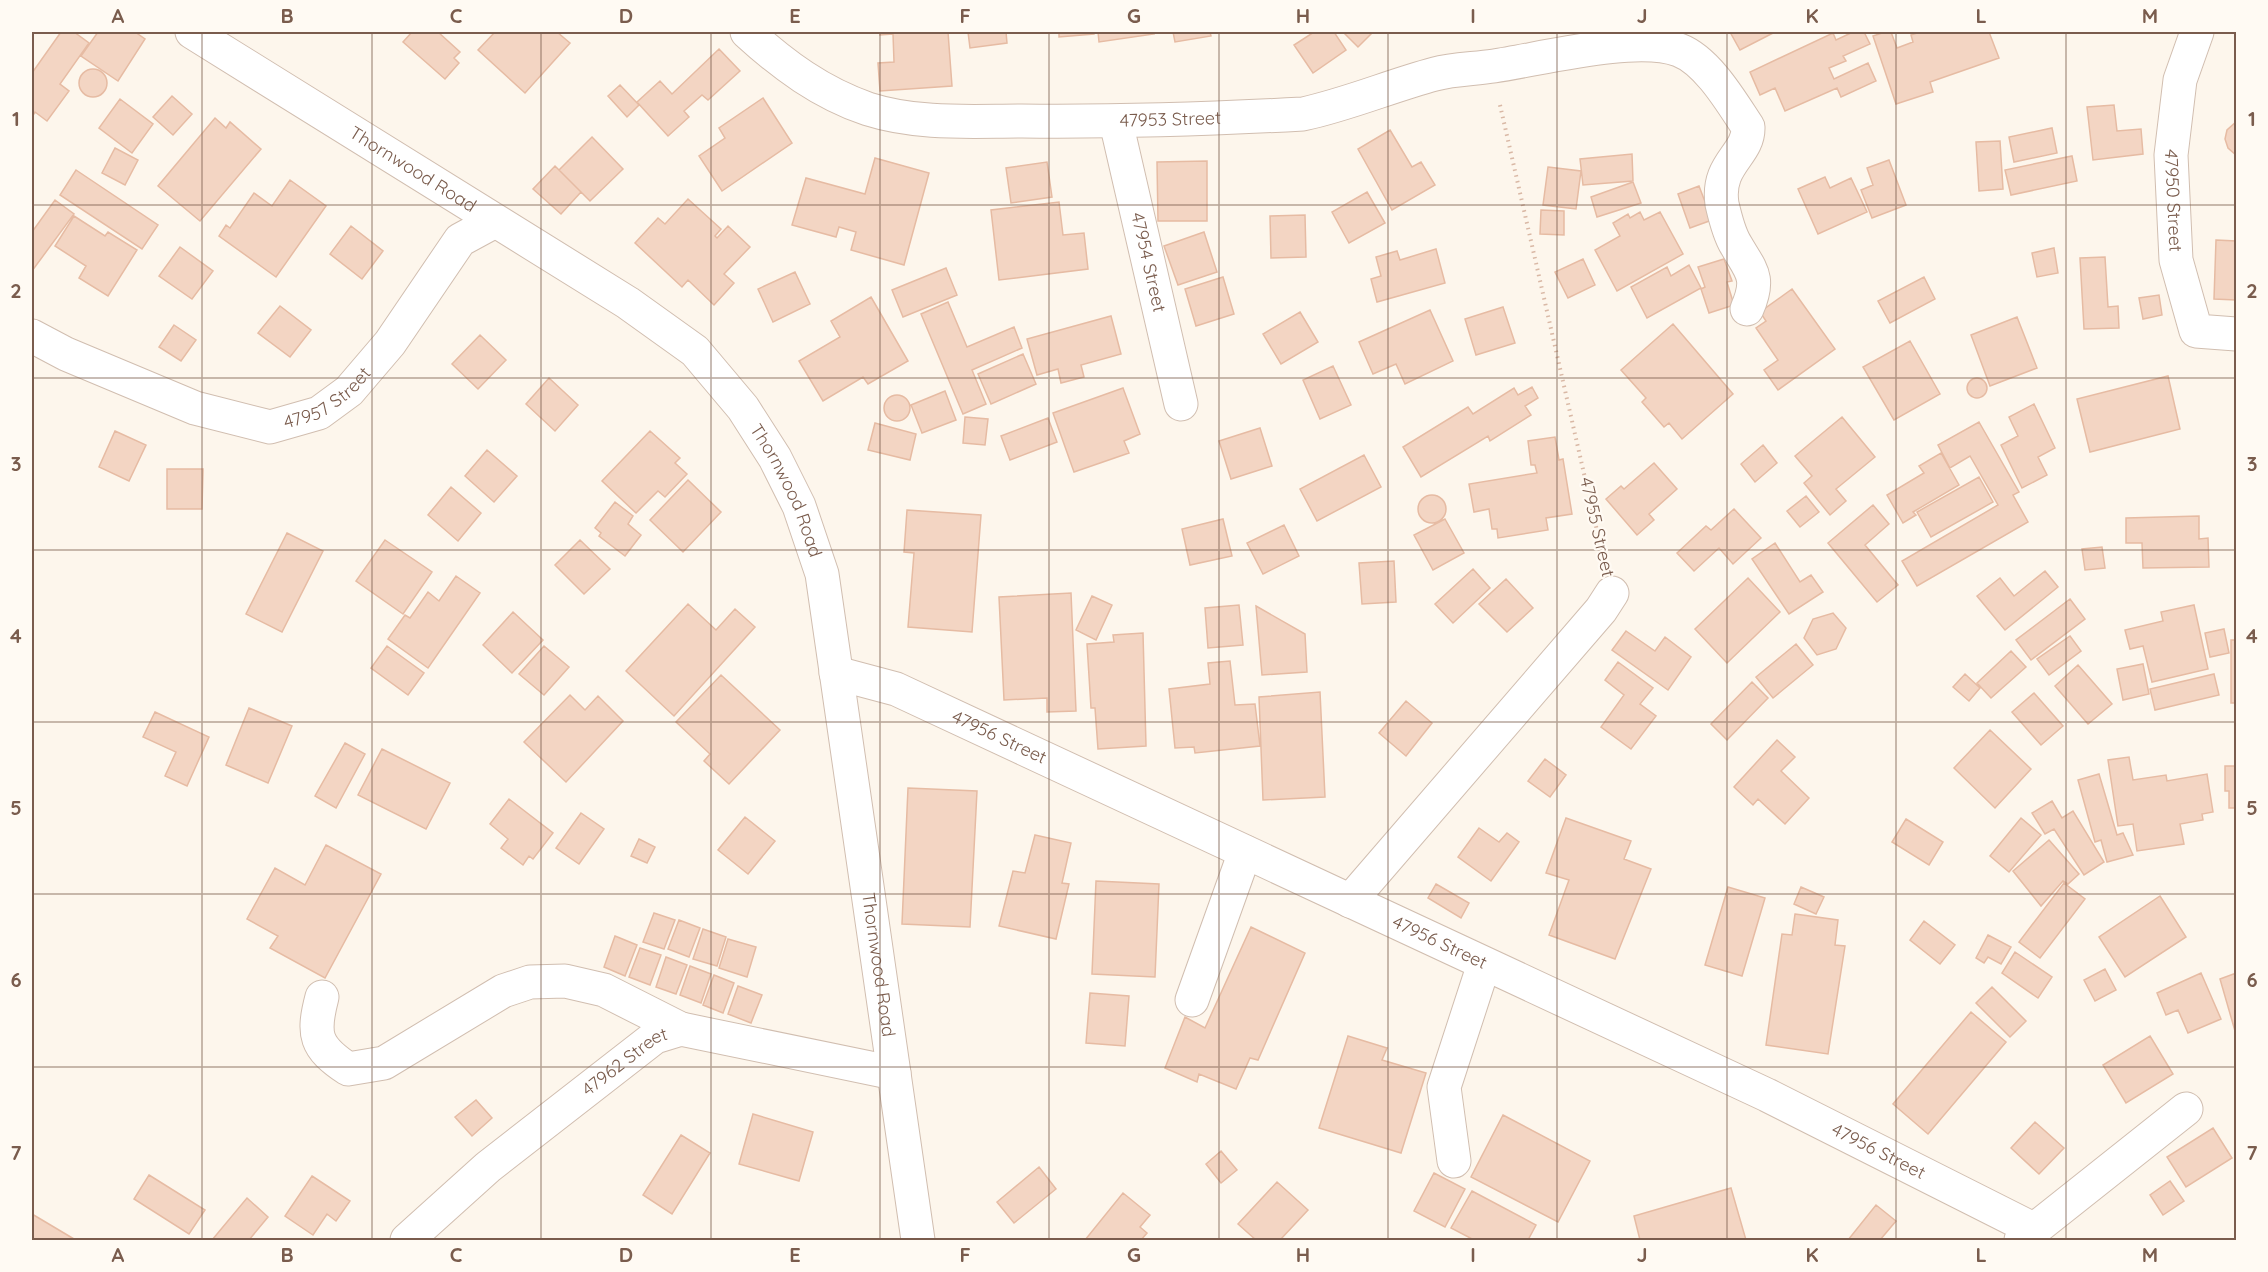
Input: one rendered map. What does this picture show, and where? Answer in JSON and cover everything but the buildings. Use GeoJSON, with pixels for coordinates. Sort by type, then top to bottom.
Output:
{"type":"FeatureCollection","features":[{"type":"Feature","properties":{"kind":"street","name":"Thornwood Road"},"geometry":{"type":"LineString","coordinates":[[192,32],[628,303],[695,351],[743,408],[774,458],[799,506],[822,574],[918,1240]]}},
{"type":"Feature","properties":{"kind":"street","name":"47953 Street"},"geometry":{"type":"LineString","coordinates":[[747,32],[781,63],[825,91],[869,109],[928,121],[1116,122],[1304,114],[1333,108],[1437,73],[1613,47],[1660,45],[1681,50],[1692,57],[1726,92],[1748,127],[1745,144],[1727,167],[1723,182],[1722,203],[1735,244],[1751,268],[1753,295],[1747,309]]}},
{"type":"Feature","properties":{"kind":"street","name":"47950 Street"},"geometry":{"type":"LineString","coordinates":[[2197,32],[2180,80],[2171,155],[2176,260],[2196,331],[2236,334]]}},
{"type":"Feature","properties":{"kind":"street","name":"47954 Street"},"geometry":{"type":"LineString","coordinates":[[1116,122],[1181,404]]}},
{"type":"Feature","properties":{"kind":"street","name":"47957 Street"},"geometry":{"type":"LineString","coordinates":[[32,336],[66,354],[195,408],[270,427],[319,413],[349,391],[390,344],[460,240],[495,220]]}},
{"type":"Feature","properties":{"kind":"street","name":"47955 Street"},"geometry":{"type":"LineString","coordinates":[[1350,901],[1601,610],[1612,593]]}},
{"type":"Feature","properties":{"kind":"street","name":"47956 Street"},"geometry":{"type":"LineString","coordinates":[[836,673],[896,689],[1767,1095],[2028,1235]]}},
{"type":"Feature","properties":{"kind":"street"},"geometry":{"type":"LineString","coordinates":[[1192,1000],[1245,852]]}},
{"type":"Feature","properties":{"kind":"street"},"geometry":{"type":"LineString","coordinates":[[1454,1161],[1444,1087],[1484,964]]}},
{"type":"Feature","properties":{"kind":"street"},"geometry":{"type":"LineString","coordinates":[[322,998],[314,1024],[325,1053],[348,1068],[384,1063],[503,991],[530,982],[565,981],[604,990],[681,1029]]}},
{"type":"Feature","properties":{"kind":"street","name":"47962 Street"},"geometry":{"type":"LineString","coordinates":[[407,1240],[488,1167],[655,1037],[681,1029],[894,1073]]}},
{"type":"Feature","properties":{"kind":"street"},"geometry":{"type":"LineString","coordinates":[[2028,1235],[2186,1109]]}},
{"type":"Feature","properties":{"kind":"path","name":"47955 Street"},"geometry":{"type":"LineString","coordinates":[[1491,66],[1612,593]]}}]}
